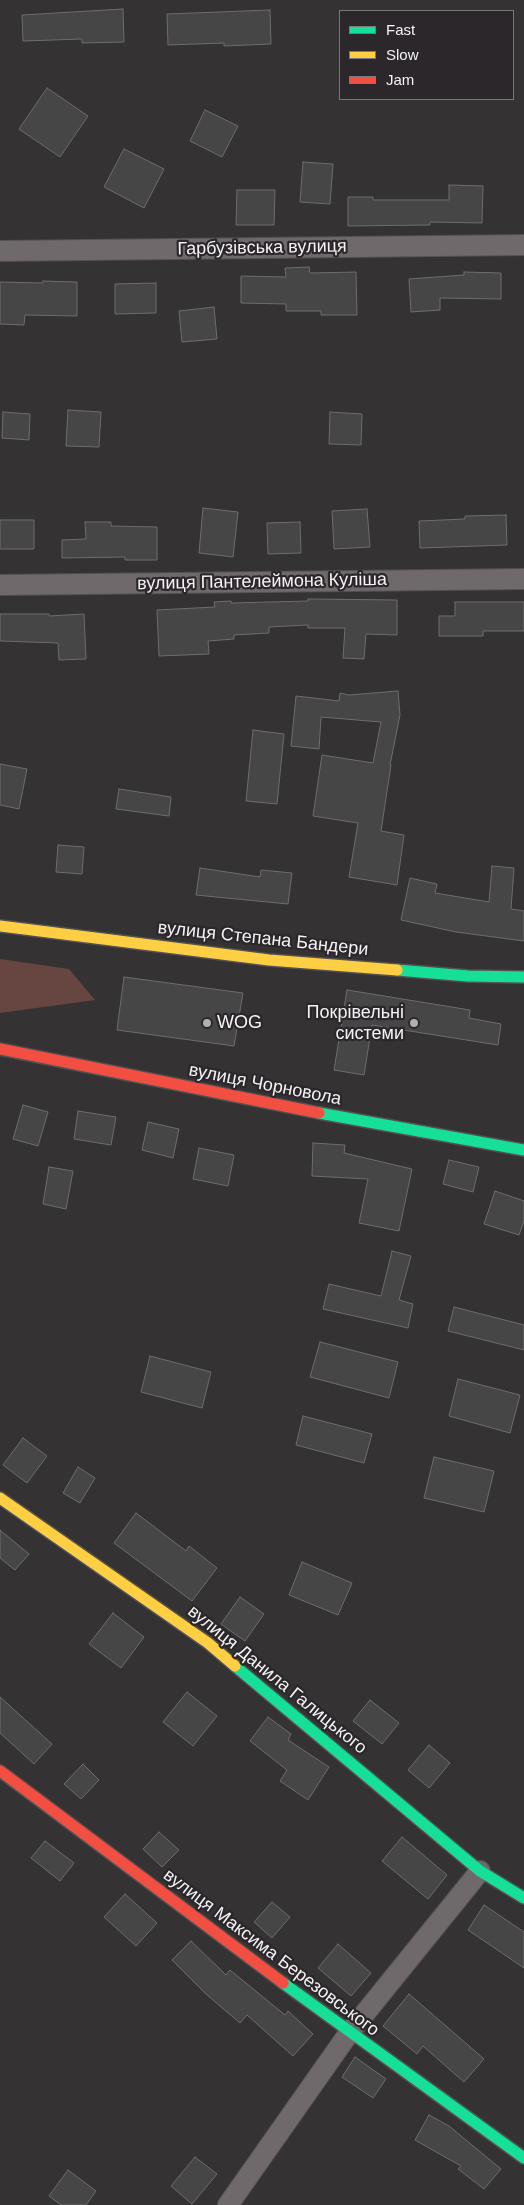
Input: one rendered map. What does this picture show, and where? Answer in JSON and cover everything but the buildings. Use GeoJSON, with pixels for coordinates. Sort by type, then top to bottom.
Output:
{"type":"FeatureCollection","features":[{"type":"Feature","properties":{"kind":"street","name":"Гарбузівська вулиця"},"geometry":{"type":"LineString","coordinates":[[0,251],[524,245]]}},
{"type":"Feature","properties":{"kind":"street","name":"вулиця Пантелеймона Куліша"},"geometry":{"type":"LineString","coordinates":[[0,585],[524,579]]}},
{"type":"Feature","properties":{"kind":"street","name":"вулиця Степана Бандери"},"geometry":{"type":"LineString","coordinates":[[0,926],[269,960],[468,976],[524,977]]}},
{"type":"Feature","properties":{"kind":"street","name":"вулиця Чорновола"},"geometry":{"type":"LineString","coordinates":[[0,1049],[262,1103],[524,1150]]}},
{"type":"Feature","properties":{"kind":"street","name":"вулиця Данила Галицького"},"geometry":{"type":"LineString","coordinates":[[0,1498],[208,1643],[480,1872],[524,1898]]}},
{"type":"Feature","properties":{"kind":"street","name":"вулиця Максима Березовського"},"geometry":{"type":"LineString","coordinates":[[0,1772],[349,2033],[524,2158]]}},
{"type":"Feature","properties":{"kind":"street"},"geometry":{"type":"LineString","coordinates":[[228,2205],[349,2033],[480,1872]]}},
{"type":"Feature","properties":{"kind":"shaded area"},"geometry":{"type":"Polygon","coordinates":[[[0,959],[69,969],[95,1000],[0,1013],[0,959]]]}},
{"type":"Feature","properties":{"kind":"traffic: fast"},"geometry":{"type":"LineString","coordinates":[[397,970],[468,976],[524,977]]}},
{"type":"Feature","properties":{"kind":"traffic: fast"},"geometry":{"type":"LineString","coordinates":[[319,1113],[524,1150]]}},
{"type":"Feature","properties":{"kind":"traffic: fast"},"geometry":{"type":"LineString","coordinates":[[235,1666],[480,1871],[524,1898]]}},
{"type":"Feature","properties":{"kind":"traffic: fast"},"geometry":{"type":"LineString","coordinates":[[283,1983],[524,2158]]}},
{"type":"Feature","properties":{"kind":"traffic: slow"},"geometry":{"type":"LineString","coordinates":[[0,926],[269,960],[397,970]]}},
{"type":"Feature","properties":{"kind":"traffic: slow"},"geometry":{"type":"LineString","coordinates":[[0,1498],[208,1643],[235,1666]]}},
{"type":"Feature","properties":{"kind":"traffic: jam"},"geometry":{"type":"LineString","coordinates":[[0,1049],[319,1113]]}},
{"type":"Feature","properties":{"kind":"traffic: jam"},"geometry":{"type":"LineString","coordinates":[[0,1771],[283,1983]]}},
{"type":"Feature","properties":{"kind":"place","name":"WOG"},"geometry":{"type":"Point","coordinates":[207,1023]}},
{"type":"Feature","properties":{"kind":"place","name":"Покрівельні системи"},"geometry":{"type":"Point","coordinates":[414,1023]}}]}
